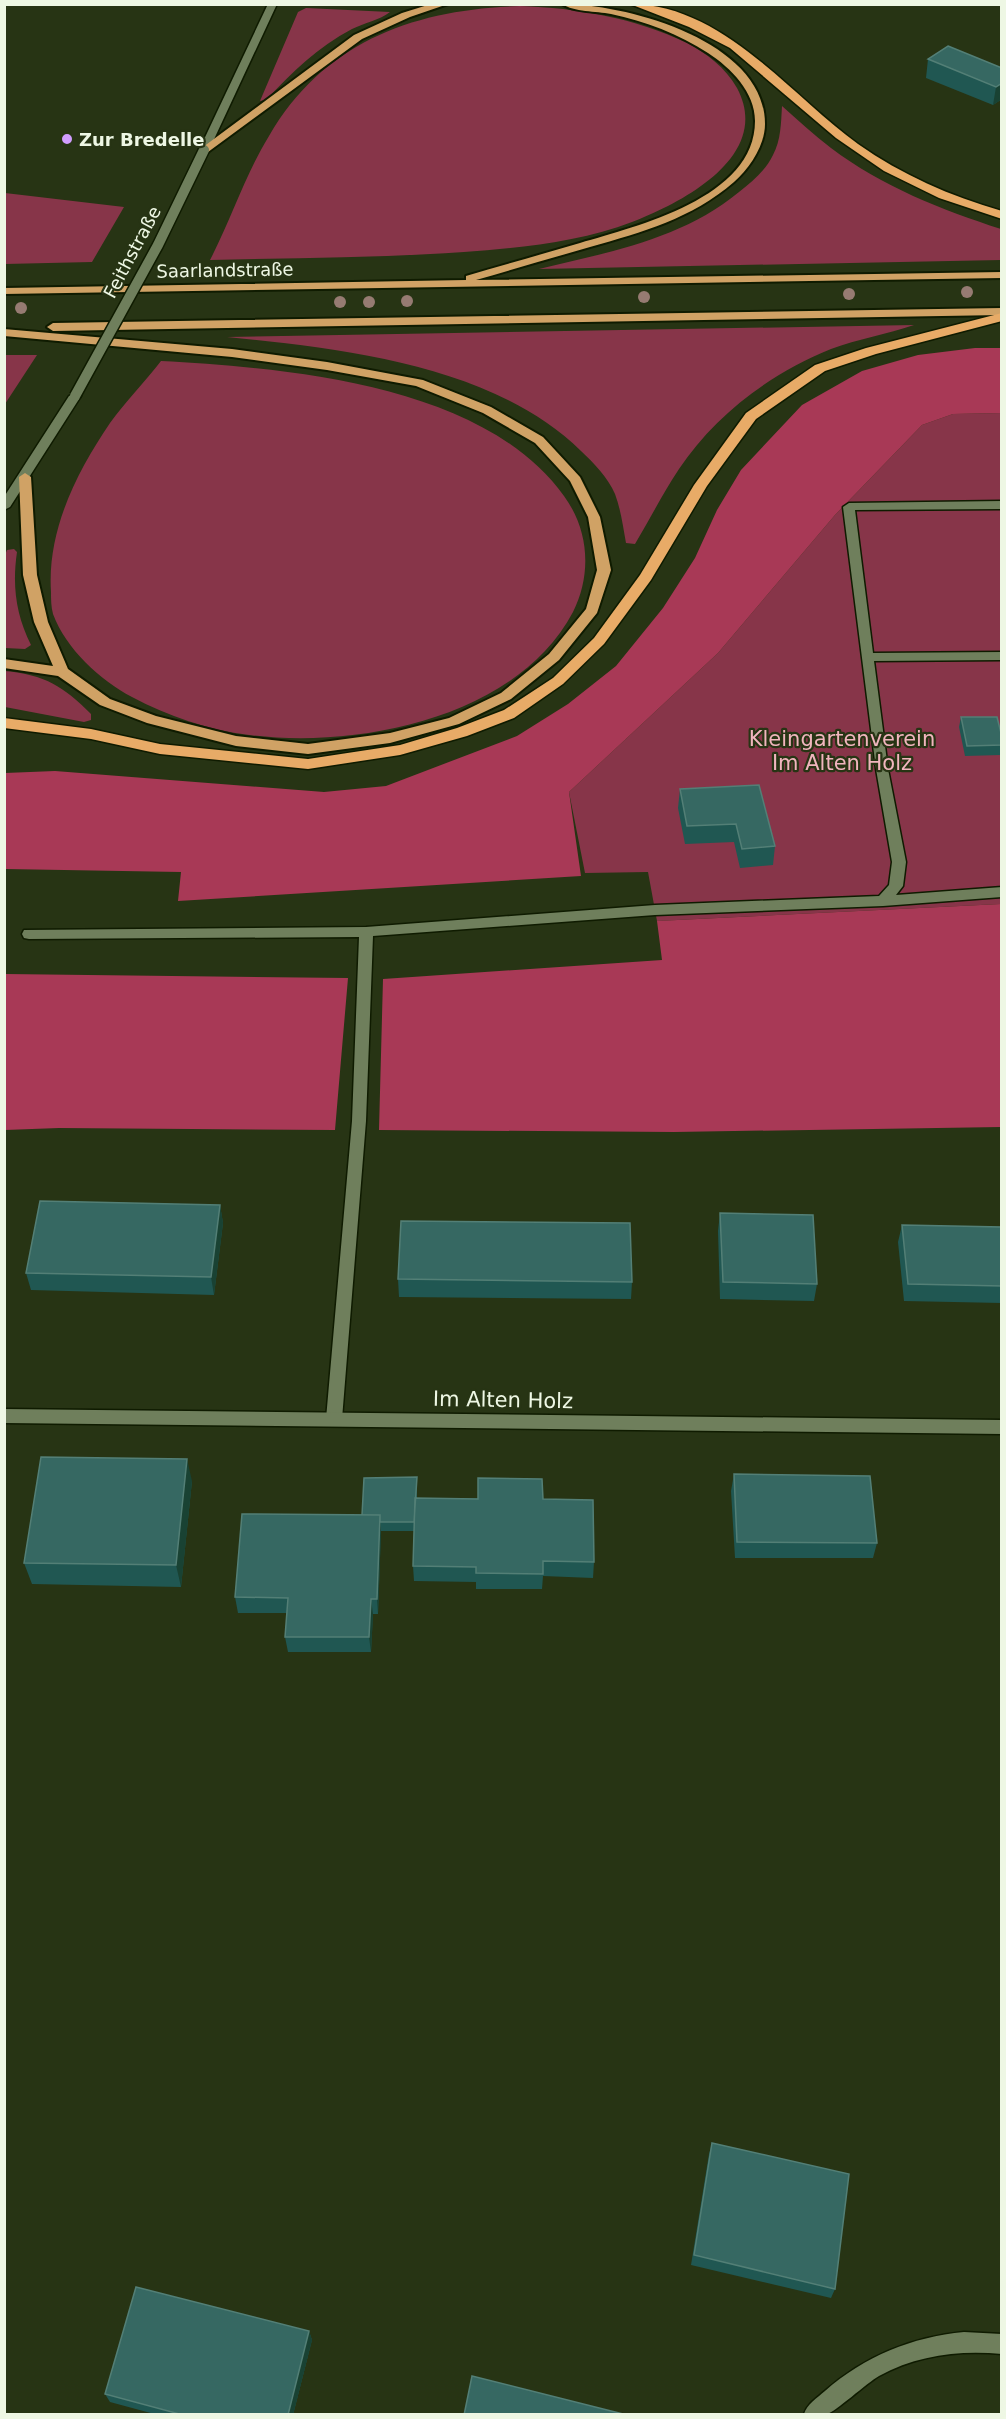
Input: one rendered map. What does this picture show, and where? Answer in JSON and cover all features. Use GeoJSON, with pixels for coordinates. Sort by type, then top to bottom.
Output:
{"type":"FeatureCollection","features":[{"type":"Feature","properties":{"kind":"highway"},"geometry":{"type":"LineString","coordinates":[[204,150],[358,37],[406,15],[443,4]]}},
{"type":"Feature","properties":{"kind":"highway"},"geometry":{"type":"LineString","coordinates":[[446,284],[636,231],[688,211],[725,184],[742,168],[754,149],[762,129],[760,108],[753,89],[720,57],[678,33],[629,16],[567,4]]}},
{"type":"Feature","properties":{"kind":"highway"},"geometry":{"type":"LineString","coordinates":[[635,4],[696,25],[722,38],[746,55],[854,147],[886,167],[949,198],[1002,215]]}},
{"type":"Feature","properties":{"kind":"highway"},"geometry":{"type":"LineString","coordinates":[[446,284],[1002,275]]}},
{"type":"Feature","properties":{"kind":"highway","name":"Saarlandstraße"},"geometry":{"type":"LineString","coordinates":[[4,291],[446,284]]}},
{"type":"Feature","properties":{"kind":"highway"},"geometry":{"type":"LineString","coordinates":[[4,330],[1002,311]]}},
{"type":"Feature","properties":{"kind":"highway"},"geometry":{"type":"LineString","coordinates":[[4,723],[91,734],[160,749],[308,764],[400,750],[462,732],[509,714],[558,681],[599,641],[646,577],[700,485],[752,416],[820,368],[871,351],[1002,317]]}},
{"type":"Feature","properties":{"kind":"highway"},"geometry":{"type":"LineString","coordinates":[[4,330],[232,353],[327,366],[419,383],[487,410],[539,440],[576,480],[594,517],[604,570],[592,610],[554,657],[506,696],[454,721],[390,738],[308,749],[236,741],[152,720],[105,702],[62,672],[4,663]]}},
{"type":"Feature","properties":{"kind":"highway"},"geometry":{"type":"LineString","coordinates":[[25,477],[30,575],[41,622],[62,672]]}},
{"type":"Feature","properties":{"kind":"main road","name":"Feithstraße"},"geometry":{"type":"LineString","coordinates":[[4,507],[75,396],[158,245],[273,4]]}},
{"type":"Feature","properties":{"kind":"main road"},"geometry":{"type":"LineString","coordinates":[[883,901],[896,886],[899,862],[882,769],[849,507],[1002,505]]}},
{"type":"Feature","properties":{"kind":"main road"},"geometry":{"type":"LineString","coordinates":[[867,657],[1002,656]]}},
{"type":"Feature","properties":{"kind":"main road"},"geometry":{"type":"LineString","coordinates":[[29,934],[366,932],[655,910],[883,901],[1002,892]]}},
{"type":"Feature","properties":{"kind":"main road"},"geometry":{"type":"LineString","coordinates":[[334,1419],[359,1121],[366,932]]}},
{"type":"Feature","properties":{"kind":"main road","name":"Im Alten Holz"},"geometry":{"type":"LineString","coordinates":[[4,1416],[1002,1426]]}},
{"type":"Feature","properties":{"kind":"main road"},"geometry":{"type":"LineString","coordinates":[[814,2415],[857,2378],[895,2357],[943,2344],[1002,2344]]}},
{"type":"Feature","properties":{"kind":"green space"},"geometry":{"type":"Polygon","coordinates":[[[520,6],[585,12],[627,21],[667,34],[701,51],[715,62],[732,81],[737,88],[745,112],[743,134],[733,155],[718,173],[675,202],[632,222],[592,235],[550,243],[432,254],[210,260],[269,136],[291,103],[317,76],[345,54],[376,36],[409,23],[444,14],[520,6]]]}},
{"type":"Feature","properties":{"kind":"green space"},"geometry":{"type":"Polygon","coordinates":[[[306,8],[390,12],[352,29],[328,44],[296,70],[266,100],[260,101],[298,12],[306,8]]]}},
{"type":"Feature","properties":{"kind":"green space"},"geometry":{"type":"Polygon","coordinates":[[[782,106],[831,148],[870,174],[934,205],[1001,229],[1001,260],[539,269],[644,242],[669,233],[717,208],[763,171],[776,149],[782,106]]]}},
{"type":"Feature","properties":{"kind":"green space"},"geometry":{"type":"Polygon","coordinates":[[[5,193],[124,207],[92,262],[5,264],[5,193]]]}},
{"type":"Feature","properties":{"kind":"green space"},"geometry":{"type":"Polygon","coordinates":[[[914,325],[831,349],[787,370],[746,398],[693,449],[673,478],[635,544],[626,543],[615,494],[596,466],[545,422],[505,399],[461,380],[415,366],[319,348],[227,337],[914,325]]]}},
{"type":"Feature","properties":{"kind":"green space"},"geometry":{"type":"Polygon","coordinates":[[[4,355],[37,355],[5,404],[4,355]]]}},
{"type":"Feature","properties":{"kind":"green space"},"geometry":{"type":"Polygon","coordinates":[[[161,361],[266,369],[323,377],[380,389],[435,406],[485,429],[529,458],[564,496],[579,523],[585,552],[585,568],[579,598],[573,612],[547,648],[514,678],[475,701],[431,718],[385,730],[338,737],[292,738],[234,733],[174,716],[120,690],[85,662],[59,627],[51,603],[51,569],[59,525],[75,482],[110,423],[161,361]]]}},
{"type":"Feature","properties":{"kind":"green space","name":"Kleingartenverein Im Alten Holz"},"geometry":{"type":"Polygon","coordinates":[[[1001,413],[1001,904],[657,921],[648,872],[585,873],[569,792],[718,653],[835,515],[922,425],[953,414],[1001,413]]]}},
{"type":"Feature","properties":{"kind":"green space"},"geometry":{"type":"Polygon","coordinates":[[[14,549],[17,552],[15,588],[17,600],[22,623],[31,645],[25,649],[5,648],[5,555],[7,550],[14,549]]]}},
{"type":"Feature","properties":{"kind":"green space"},"geometry":{"type":"Polygon","coordinates":[[[5,671],[31,675],[62,689],[91,714],[91,720],[84,722],[5,707],[5,671]]]}},
{"type":"Feature","properties":{"kind":"shaded area"},"geometry":{"type":"Polygon","coordinates":[[[975,348],[1001,348],[1001,413],[953,414],[922,425],[835,515],[718,653],[569,792],[581,876],[178,901],[181,872],[5,869],[5,773],[55,771],[324,792],[386,786],[517,736],[568,704],[616,666],[663,608],[695,558],[717,510],[741,470],[802,405],[862,371],[918,355],[975,348]]]}},
{"type":"Feature","properties":{"kind":"shaded area"},"geometry":{"type":"Polygon","coordinates":[[[1001,904],[1001,1127],[674,1132],[379,1130],[383,979],[662,960],[657,921],[1001,904]]]}},
{"type":"Feature","properties":{"kind":"shaded area"},"geometry":{"type":"Polygon","coordinates":[[[5,974],[348,978],[335,1130],[59,1128],[5,1130],[5,974]]]}},
{"type":"Feature","properties":{"kind":"building"},"geometry":{"type":"Polygon","coordinates":[[[948,46],[1002,68],[1002,83],[996,87],[928,59],[948,46]]]}},
{"type":"Feature","properties":{"kind":"building"},"geometry":{"type":"Polygon","coordinates":[[[961,717],[997,717],[1002,745],[967,746],[961,717]]]}},
{"type":"Feature","properties":{"kind":"building"},"geometry":{"type":"Polygon","coordinates":[[[759,785],[775,846],[742,849],[736,824],[687,826],[680,789],[759,785]]]}},
{"type":"Feature","properties":{"kind":"building"},"geometry":{"type":"Polygon","coordinates":[[[40,1201],[220,1205],[211,1277],[26,1273],[40,1201]]]}},
{"type":"Feature","properties":{"kind":"building"},"geometry":{"type":"Polygon","coordinates":[[[720,1213],[813,1215],[817,1284],[723,1282],[720,1213]]]}},
{"type":"Feature","properties":{"kind":"building"},"geometry":{"type":"Polygon","coordinates":[[[401,1221],[630,1223],[632,1282],[398,1279],[401,1221]]]}},
{"type":"Feature","properties":{"kind":"building"},"geometry":{"type":"Polygon","coordinates":[[[902,1225],[1002,1227],[1002,1286],[908,1284],[902,1225]]]}},
{"type":"Feature","properties":{"kind":"building"},"geometry":{"type":"Polygon","coordinates":[[[41,1457],[187,1459],[176,1565],[24,1563],[41,1457]]]}},
{"type":"Feature","properties":{"kind":"building"},"geometry":{"type":"Polygon","coordinates":[[[734,1474],[870,1476],[877,1543],[737,1542],[734,1474]]]}},
{"type":"Feature","properties":{"kind":"building"},"geometry":{"type":"Polygon","coordinates":[[[417,1477],[414,1522],[380,1522],[380,1515],[362,1515],[364,1478],[417,1477]]]}},
{"type":"Feature","properties":{"kind":"building"},"geometry":{"type":"Polygon","coordinates":[[[478,1478],[542,1479],[543,1499],[593,1500],[594,1562],[543,1561],[543,1574],[476,1573],[476,1567],[413,1566],[415,1498],[478,1499],[478,1478]]]}},
{"type":"Feature","properties":{"kind":"building"},"geometry":{"type":"Polygon","coordinates":[[[242,1514],[380,1515],[377,1599],[371,1599],[369,1637],[285,1637],[288,1598],[235,1597],[242,1514]]]}},
{"type":"Feature","properties":{"kind":"building"},"geometry":{"type":"Polygon","coordinates":[[[712,2143],[849,2174],[835,2289],[694,2255],[712,2143]]]}},
{"type":"Feature","properties":{"kind":"building"},"geometry":{"type":"Polygon","coordinates":[[[136,2287],[309,2331],[288,2415],[183,2415],[105,2394],[136,2287]]]}},
{"type":"Feature","properties":{"kind":"building"},"geometry":{"type":"Polygon","coordinates":[[[472,2376],[627,2415],[464,2415],[472,2376]]]}},
{"type":"Feature","properties":{"kind":"place","name":"Zur Bredelle"},"geometry":{"type":"Point","coordinates":[67,139]}}]}
